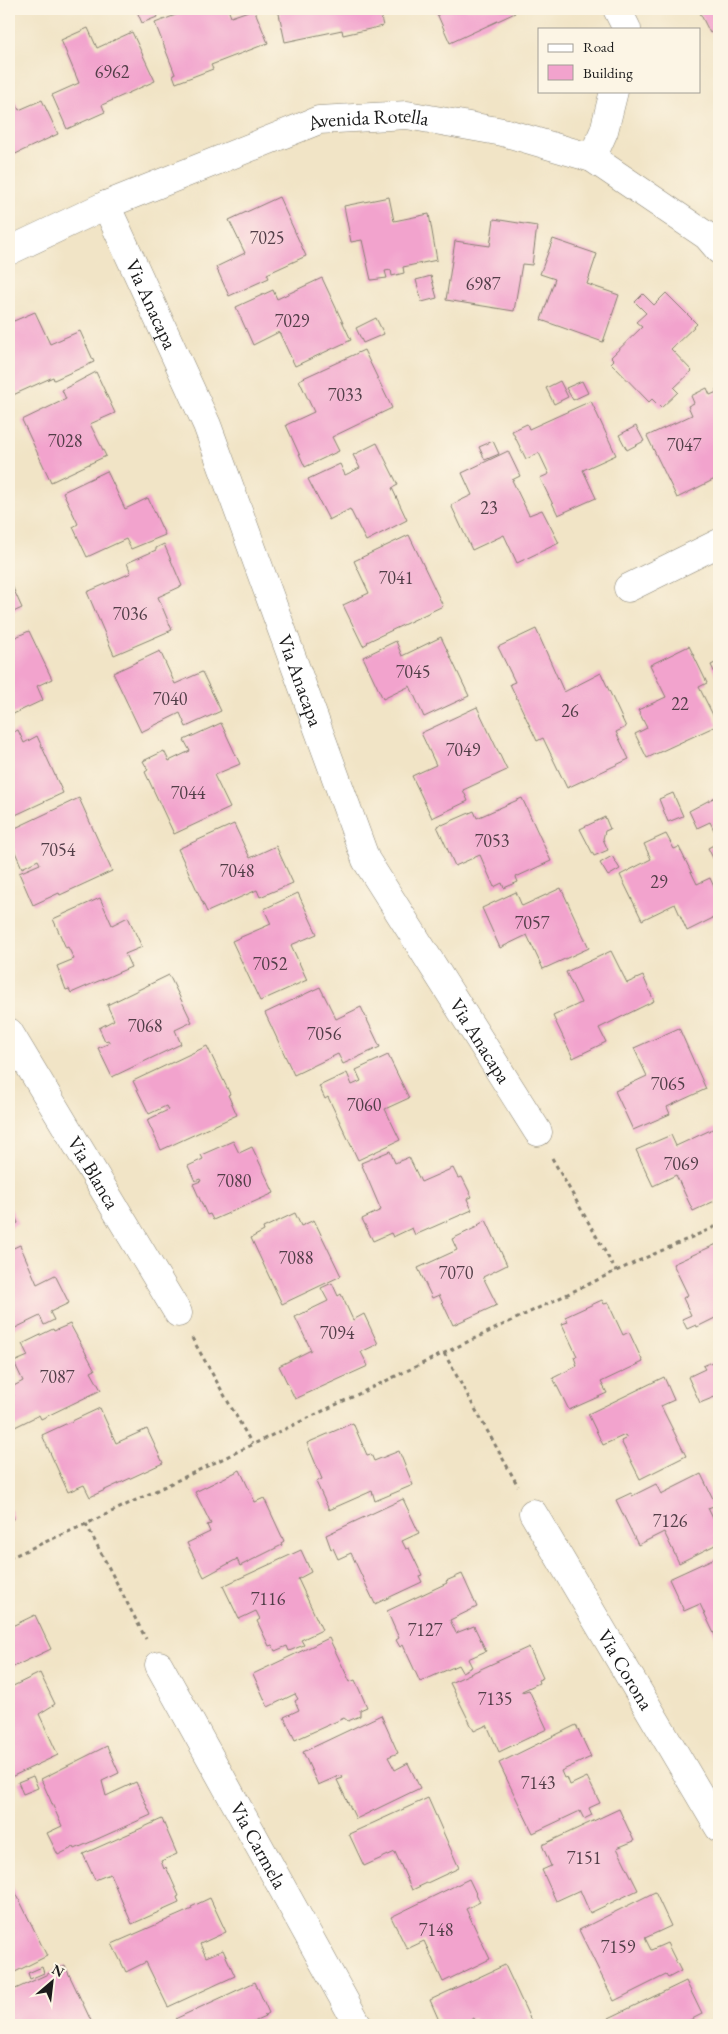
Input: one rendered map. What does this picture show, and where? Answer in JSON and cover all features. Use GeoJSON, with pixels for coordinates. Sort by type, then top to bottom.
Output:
{"type":"FeatureCollection","features":[{"type":"Feature","properties":{"kind":"street"},"geometry":{"type":"LineString","coordinates":[[618,9],[627,28]]}},
{"type":"Feature","properties":{"kind":"street"},"geometry":{"type":"LineString","coordinates":[[592,158],[604,131],[614,92]]}},
{"type":"Feature","properties":{"kind":"street","name":"Avenida Rotella"},"geometry":{"type":"LineString","coordinates":[[9,251],[106,205],[319,120],[407,115],[503,132],[592,158],[708,236],[719,250]]}},
{"type":"Feature","properties":{"kind":"street","name":"Via Anacapa"},"geometry":{"type":"LineString","coordinates":[[106,205],[206,426],[366,860],[538,1132]]}},
{"type":"Feature","properties":{"kind":"street"},"geometry":{"type":"LineString","coordinates":[[628,588],[719,543]]}},
{"type":"Feature","properties":{"kind":"street","name":"Via Blanca"},"geometry":{"type":"LineString","coordinates":[[9,1032],[178,1314]]}},
{"type":"Feature","properties":{"kind":"street","name":"Via Corona"},"geometry":{"type":"LineString","coordinates":[[534,1513],[719,1828]]}},
{"type":"Feature","properties":{"kind":"street","name":"Via Carmela"},"geometry":{"type":"LineString","coordinates":[[159,1665],[358,2025]]}},
{"type":"Feature","properties":{"kind":"path"},"geometry":{"type":"LineString","coordinates":[[538,1132],[616,1271]]}},
{"type":"Feature","properties":{"kind":"path"},"geometry":{"type":"LineString","coordinates":[[9,1558],[86,1524],[616,1271],[719,1225]]}},
{"type":"Feature","properties":{"kind":"path"},"geometry":{"type":"LineString","coordinates":[[178,1314],[252,1444]]}},
{"type":"Feature","properties":{"kind":"path"},"geometry":{"type":"LineString","coordinates":[[444,1353],[534,1513]]}},
{"type":"Feature","properties":{"kind":"path"},"geometry":{"type":"LineString","coordinates":[[86,1524],[159,1665]]}},
{"type":"Feature","properties":{"kind":"building"},"geometry":{"type":"Polygon","coordinates":[[[136,9],[154,9],[157,17],[142,23],[136,9]]]}},
{"type":"Feature","properties":{"kind":"building"},"geometry":{"type":"Polygon","coordinates":[[[191,9],[228,9],[231,17],[254,9],[268,43],[211,65],[213,69],[176,83],[173,75],[175,74],[155,23],[191,9]]]}},
{"type":"Feature","properties":{"kind":"building"},"geometry":{"type":"Polygon","coordinates":[[[278,9],[379,9],[383,26],[343,35],[342,30],[285,42],[278,9]]]}},
{"type":"Feature","properties":{"kind":"building"},"geometry":{"type":"Polygon","coordinates":[[[435,9],[513,9],[515,13],[450,43],[435,9]]]}},
{"type":"Feature","properties":{"kind":"building"},"geometry":{"type":"Polygon","coordinates":[[[698,9],[719,9],[719,28],[710,33],[698,9]]]}},
{"type":"Feature","properties":{"kind":"building"},"geometry":{"type":"Polygon","coordinates":[[[88,28],[97,48],[132,32],[155,81],[102,105],[105,112],[67,129],[52,95],[79,83],[61,40],[88,28]]]}},
{"type":"Feature","properties":{"kind":"building"},"geometry":{"type":"Polygon","coordinates":[[[9,88],[19,110],[42,100],[58,134],[9,157],[9,88]]]}},
{"type":"Feature","properties":{"kind":"building"},"geometry":{"type":"Polygon","coordinates":[[[279,197],[306,256],[267,274],[269,278],[229,296],[216,267],[245,253],[229,220],[279,197]]]}},
{"type":"Feature","properties":{"kind":"building"},"geometry":{"type":"Polygon","coordinates":[[[389,197],[394,221],[429,214],[437,260],[403,267],[404,273],[392,276],[391,270],[385,271],[387,278],[371,280],[362,240],[351,242],[344,206],[389,197]]]}},
{"type":"Feature","properties":{"kind":"building"},"geometry":{"type":"Polygon","coordinates":[[[494,219],[537,226],[532,265],[522,264],[514,311],[446,300],[455,241],[490,246],[494,219]]]}},
{"type":"Feature","properties":{"kind":"building"},"geometry":{"type":"Polygon","coordinates":[[[553,239],[597,254],[587,284],[619,295],[603,342],[541,320],[555,279],[540,274],[553,239]]]}},
{"type":"Feature","properties":{"kind":"building"},"geometry":{"type":"Polygon","coordinates":[[[431,276],[437,298],[422,302],[416,280],[431,276]]]}},
{"type":"Feature","properties":{"kind":"building"},"geometry":{"type":"Polygon","coordinates":[[[322,278],[351,340],[295,366],[279,332],[253,345],[236,307],[273,290],[277,299],[322,278]]]}},
{"type":"Feature","properties":{"kind":"building"},"geometry":{"type":"Polygon","coordinates":[[[666,293],[697,324],[671,349],[692,371],[674,388],[678,392],[661,408],[652,399],[649,402],[611,363],[614,360],[611,357],[642,327],[636,322],[646,313],[635,302],[643,294],[654,305],[666,293]]]}},
{"type":"Feature","properties":{"kind":"building"},"geometry":{"type":"Polygon","coordinates":[[[35,312],[50,344],[80,331],[94,362],[54,380],[53,377],[13,395],[9,385],[9,323],[35,312]]]}},
{"type":"Feature","properties":{"kind":"building"},"geometry":{"type":"Polygon","coordinates":[[[376,318],[384,334],[363,343],[356,328],[376,318]]]}},
{"type":"Feature","properties":{"kind":"building"},"geometry":{"type":"Polygon","coordinates":[[[364,350],[392,408],[332,437],[339,451],[305,467],[286,425],[314,412],[299,380],[364,350]]]}},
{"type":"Feature","properties":{"kind":"building"},"geometry":{"type":"Polygon","coordinates":[[[96,372],[115,413],[90,424],[106,456],[51,482],[22,420],[66,399],[62,390],[96,372]]]}},
{"type":"Feature","properties":{"kind":"building"},"geometry":{"type":"Polygon","coordinates":[[[560,381],[568,397],[554,404],[546,388],[560,381]]]}},
{"type":"Feature","properties":{"kind":"building"},"geometry":{"type":"Polygon","coordinates":[[[582,381],[588,393],[573,400],[566,388],[582,381]]]}},
{"type":"Feature","properties":{"kind":"building"},"geometry":{"type":"Polygon","coordinates":[[[707,388],[710,395],[719,389],[719,439],[716,440],[719,447],[719,477],[677,498],[647,436],[692,415],[688,406],[694,403],[691,396],[707,388]]]}},
{"type":"Feature","properties":{"kind":"building"},"geometry":{"type":"Polygon","coordinates":[[[591,401],[616,455],[583,470],[596,498],[558,515],[540,478],[549,474],[539,453],[526,459],[512,431],[527,424],[529,429],[591,401]]]}},
{"type":"Feature","properties":{"kind":"building"},"geometry":{"type":"Polygon","coordinates":[[[636,426],[644,441],[627,450],[619,435],[636,426]]]}},
{"type":"Feature","properties":{"kind":"building"},"geometry":{"type":"Polygon","coordinates":[[[493,441],[499,454],[485,460],[479,447],[493,441]]]}},
{"type":"Feature","properties":{"kind":"building"},"geometry":{"type":"Polygon","coordinates":[[[377,443],[398,485],[392,488],[407,520],[366,541],[350,509],[329,520],[308,479],[340,464],[345,475],[360,468],[353,455],[377,443]]]}},
{"type":"Feature","properties":{"kind":"building"},"geometry":{"type":"Polygon","coordinates":[[[508,451],[520,476],[512,480],[529,515],[542,510],[559,543],[517,563],[504,535],[472,550],[451,505],[472,495],[462,473],[508,451]]]}},
{"type":"Feature","properties":{"kind":"building"},"geometry":{"type":"Polygon","coordinates":[[[107,471],[125,509],[148,498],[165,535],[131,549],[126,539],[87,557],[73,527],[78,524],[63,492],[107,471]]]}},
{"type":"Feature","properties":{"kind":"building"},"geometry":{"type":"Polygon","coordinates":[[[409,535],[443,606],[367,642],[363,646],[343,605],[369,593],[354,561],[409,535]]]}},
{"type":"Feature","properties":{"kind":"building"},"geometry":{"type":"Polygon","coordinates":[[[164,544],[182,586],[158,597],[172,630],[114,655],[87,592],[131,573],[127,563],[156,550],[156,548],[164,544]]]}},
{"type":"Feature","properties":{"kind":"building"},"geometry":{"type":"Polygon","coordinates":[[[9,579],[22,608],[9,614],[9,579]]]}},
{"type":"Feature","properties":{"kind":"building"},"geometry":{"type":"Polygon","coordinates":[[[536,629],[564,692],[601,673],[626,727],[616,732],[629,759],[567,788],[543,738],[537,741],[510,684],[515,682],[498,647],[536,629]]]}},
{"type":"Feature","properties":{"kind":"building"},"geometry":{"type":"Polygon","coordinates":[[[29,631],[52,679],[37,686],[43,700],[9,716],[9,640],[29,631]]]}},
{"type":"Feature","properties":{"kind":"building"},"geometry":{"type":"Polygon","coordinates":[[[441,637],[469,696],[424,717],[410,686],[383,699],[363,657],[396,641],[402,656],[441,637]]]}},
{"type":"Feature","properties":{"kind":"building"},"geometry":{"type":"Polygon","coordinates":[[[689,646],[707,683],[699,687],[718,725],[647,758],[635,734],[647,728],[638,710],[666,697],[650,665],[689,646]]]}},
{"type":"Feature","properties":{"kind":"building"},"geometry":{"type":"Polygon","coordinates":[[[160,651],[175,684],[202,672],[221,711],[186,727],[180,713],[141,732],[113,673],[160,651]]]}},
{"type":"Feature","properties":{"kind":"building"},"geometry":{"type":"Polygon","coordinates":[[[719,661],[719,682],[711,665],[719,661]]]}},
{"type":"Feature","properties":{"kind":"building"},"geometry":{"type":"Polygon","coordinates":[[[477,707],[507,770],[463,790],[468,801],[432,818],[412,776],[436,765],[421,733],[477,707]]]}},
{"type":"Feature","properties":{"kind":"building"},"geometry":{"type":"Polygon","coordinates":[[[221,723],[240,764],[214,775],[230,808],[174,834],[145,772],[148,770],[143,761],[164,751],[169,761],[190,751],[184,740],[221,723]]]}},
{"type":"Feature","properties":{"kind":"building"},"geometry":{"type":"Polygon","coordinates":[[[18,730],[24,743],[37,736],[63,793],[9,818],[9,734],[18,730]]]}},
{"type":"Feature","properties":{"kind":"building"},"geometry":{"type":"Polygon","coordinates":[[[673,793],[683,816],[668,822],[659,799],[673,793]]]}},
{"type":"Feature","properties":{"kind":"building"},"geometry":{"type":"Polygon","coordinates":[[[719,795],[719,840],[710,822],[697,828],[689,811],[719,795]]]}},
{"type":"Feature","properties":{"kind":"building"},"geometry":{"type":"Polygon","coordinates":[[[79,798],[112,871],[33,905],[19,873],[40,864],[38,860],[22,868],[9,838],[9,831],[79,798]]]}},
{"type":"Feature","properties":{"kind":"building"},"geometry":{"type":"Polygon","coordinates":[[[522,798],[551,861],[516,877],[518,882],[504,888],[502,883],[494,887],[480,855],[455,866],[437,826],[474,811],[477,818],[522,798]]]}},
{"type":"Feature","properties":{"kind":"building"},"geometry":{"type":"Polygon","coordinates":[[[605,817],[610,829],[605,831],[603,839],[608,850],[594,856],[580,829],[605,817]]]}},
{"type":"Feature","properties":{"kind":"building"},"geometry":{"type":"Polygon","coordinates":[[[234,824],[250,858],[276,846],[293,883],[260,897],[257,890],[207,912],[178,849],[234,824]]]}},
{"type":"Feature","properties":{"kind":"building"},"geometry":{"type":"Polygon","coordinates":[[[666,834],[674,849],[679,847],[697,884],[710,878],[719,898],[719,915],[687,931],[675,904],[642,920],[620,875],[651,859],[644,844],[666,834]]]}},
{"type":"Feature","properties":{"kind":"building"},"geometry":{"type":"Polygon","coordinates":[[[719,842],[719,870],[708,848],[719,842]]]}},
{"type":"Feature","properties":{"kind":"building"},"geometry":{"type":"Polygon","coordinates":[[[612,856],[620,869],[608,876],[600,863],[612,856]]]}},
{"type":"Feature","properties":{"kind":"building"},"geometry":{"type":"Polygon","coordinates":[[[561,888],[589,948],[543,969],[527,935],[500,948],[482,908],[516,892],[522,906],[561,888]]]}},
{"type":"Feature","properties":{"kind":"building"},"geometry":{"type":"Polygon","coordinates":[[[298,893],[317,934],[291,945],[307,980],[260,1001],[232,941],[271,924],[264,909],[298,893]]]}},
{"type":"Feature","properties":{"kind":"building"},"geometry":{"type":"Polygon","coordinates":[[[100,898],[112,925],[128,917],[142,947],[125,954],[131,967],[71,993],[69,989],[66,990],[57,966],[74,959],[68,947],[66,948],[53,919],[100,898]]]}},
{"type":"Feature","properties":{"kind":"building"},"geometry":{"type":"Polygon","coordinates":[[[611,951],[627,983],[643,976],[654,1001],[599,1028],[606,1042],[573,1058],[553,1016],[581,1003],[566,972],[611,951]]]}},
{"type":"Feature","properties":{"kind":"building"},"geometry":{"type":"Polygon","coordinates":[[[169,975],[192,1022],[175,1030],[181,1044],[112,1077],[98,1048],[110,1043],[108,1040],[105,1041],[99,1028],[114,1020],[107,1005],[169,975]]]}},
{"type":"Feature","properties":{"kind":"building"},"geometry":{"type":"Polygon","coordinates":[[[320,987],[336,1019],[361,1007],[380,1047],[343,1064],[338,1054],[294,1075],[265,1013],[320,987]]]}},
{"type":"Feature","properties":{"kind":"building"},"geometry":{"type":"Polygon","coordinates":[[[679,1028],[706,1089],[667,1107],[670,1114],[633,1130],[615,1091],[647,1076],[634,1048],[679,1028]]]}},
{"type":"Feature","properties":{"kind":"building"},"geometry":{"type":"Polygon","coordinates":[[[207,1046],[230,1094],[228,1095],[237,1115],[161,1150],[147,1120],[168,1110],[166,1106],[149,1114],[133,1081],[207,1046]]]}},
{"type":"Feature","properties":{"kind":"building"},"geometry":{"type":"Polygon","coordinates":[[[388,1055],[409,1098],[385,1109],[400,1140],[358,1160],[328,1097],[325,1099],[319,1086],[347,1073],[352,1085],[361,1081],[356,1070],[388,1055]]]}},
{"type":"Feature","properties":{"kind":"building"},"geometry":{"type":"Polygon","coordinates":[[[715,1128],[719,1137],[719,1199],[693,1211],[676,1175],[653,1186],[636,1150],[671,1135],[676,1146],[715,1128]]]}},
{"type":"Feature","properties":{"kind":"building"},"geometry":{"type":"Polygon","coordinates":[[[233,1141],[239,1153],[252,1147],[274,1193],[213,1220],[210,1214],[207,1215],[193,1184],[201,1181],[200,1179],[195,1181],[188,1166],[203,1159],[201,1155],[233,1141]]]}},
{"type":"Feature","properties":{"kind":"building"},"geometry":{"type":"Polygon","coordinates":[[[390,1151],[395,1163],[409,1157],[421,1182],[453,1168],[458,1178],[462,1177],[472,1197],[467,1199],[472,1210],[415,1235],[412,1228],[393,1237],[391,1233],[373,1241],[362,1219],[381,1210],[361,1163],[390,1151]]]}},
{"type":"Feature","properties":{"kind":"building"},"geometry":{"type":"Polygon","coordinates":[[[9,1204],[18,1223],[9,1228],[9,1204]]]}},
{"type":"Feature","properties":{"kind":"building"},"geometry":{"type":"Polygon","coordinates":[[[295,1213],[301,1226],[314,1220],[341,1276],[282,1304],[251,1238],[264,1231],[263,1228],[295,1213]]]}},
{"type":"Feature","properties":{"kind":"building"},"geometry":{"type":"Polygon","coordinates":[[[486,1220],[507,1265],[483,1277],[497,1305],[453,1325],[439,1295],[432,1298],[418,1268],[457,1250],[452,1239],[479,1226],[486,1220]]]}},
{"type":"Feature","properties":{"kind":"building"},"geometry":{"type":"Polygon","coordinates":[[[719,1243],[719,1316],[697,1327],[696,1325],[687,1329],[682,1319],[691,1315],[683,1298],[688,1295],[673,1264],[719,1243]]]}},
{"type":"Feature","properties":{"kind":"building"},"geometry":{"type":"Polygon","coordinates":[[[20,1245],[37,1284],[55,1275],[69,1303],[50,1312],[54,1320],[44,1325],[40,1316],[9,1331],[9,1250],[20,1245]]]}},
{"type":"Feature","properties":{"kind":"building"},"geometry":{"type":"Polygon","coordinates":[[[332,1283],[338,1296],[341,1294],[353,1320],[364,1314],[378,1344],[361,1352],[368,1366],[295,1399],[279,1366],[311,1350],[295,1317],[328,1301],[321,1288],[332,1283]]]}},
{"type":"Feature","properties":{"kind":"building"},"geometry":{"type":"Polygon","coordinates":[[[602,1300],[604,1304],[608,1303],[623,1335],[629,1332],[643,1362],[601,1382],[607,1393],[569,1410],[553,1378],[577,1366],[574,1357],[577,1356],[562,1324],[568,1322],[565,1317],[602,1300]]]}},
{"type":"Feature","properties":{"kind":"building"},"geometry":{"type":"Polygon","coordinates":[[[70,1324],[95,1370],[91,1372],[101,1390],[41,1419],[39,1415],[13,1428],[9,1419],[9,1398],[14,1396],[10,1388],[23,1381],[14,1362],[28,1356],[22,1344],[53,1329],[54,1331],[70,1324]]]}},
{"type":"Feature","properties":{"kind":"building"},"geometry":{"type":"Polygon","coordinates":[[[719,1359],[719,1400],[717,1396],[700,1403],[688,1377],[705,1369],[703,1366],[719,1359]]]}},
{"type":"Feature","properties":{"kind":"building"},"geometry":{"type":"Polygon","coordinates":[[[664,1377],[674,1400],[661,1406],[686,1456],[640,1479],[621,1441],[627,1438],[625,1435],[603,1445],[588,1414],[664,1377]]]}},
{"type":"Feature","properties":{"kind":"building"},"geometry":{"type":"Polygon","coordinates":[[[100,1408],[116,1443],[147,1429],[163,1463],[90,1497],[84,1485],[68,1492],[42,1435],[100,1408]]]}},
{"type":"Feature","properties":{"kind":"building"},"geometry":{"type":"Polygon","coordinates":[[[353,1423],[367,1455],[371,1454],[374,1461],[399,1451],[413,1485],[375,1501],[372,1491],[329,1510],[316,1482],[322,1479],[307,1443],[353,1423]]]}},
{"type":"Feature","properties":{"kind":"building"},"geometry":{"type":"Polygon","coordinates":[[[240,1470],[255,1502],[264,1498],[284,1541],[281,1543],[282,1545],[240,1566],[237,1559],[204,1577],[187,1543],[210,1532],[207,1525],[211,1524],[195,1492],[240,1470]]]}},
{"type":"Feature","properties":{"kind":"building"},"geometry":{"type":"Polygon","coordinates":[[[701,1474],[716,1505],[708,1508],[719,1531],[719,1543],[679,1563],[664,1532],[638,1545],[616,1500],[631,1493],[632,1496],[656,1484],[661,1494],[701,1474]]]}},
{"type":"Feature","properties":{"kind":"building"},"geometry":{"type":"Polygon","coordinates":[[[403,1499],[419,1533],[402,1541],[406,1549],[409,1548],[422,1575],[419,1576],[422,1582],[375,1604],[351,1553],[338,1559],[333,1548],[331,1549],[326,1535],[403,1499]]]}},
{"type":"Feature","properties":{"kind":"building"},"geometry":{"type":"Polygon","coordinates":[[[9,1506],[14,1519],[9,1521],[9,1506]]]}},
{"type":"Feature","properties":{"kind":"building"},"geometry":{"type":"Polygon","coordinates":[[[301,1550],[311,1572],[298,1579],[322,1630],[301,1640],[304,1645],[289,1651],[287,1646],[275,1651],[272,1645],[269,1646],[257,1621],[260,1619],[256,1611],[239,1619],[223,1586],[301,1550]]]}},
{"type":"Feature","properties":{"kind":"building"},"geometry":{"type":"Polygon","coordinates":[[[719,1556],[719,1644],[700,1604],[684,1611],[669,1579],[719,1556]]]}},
{"type":"Feature","properties":{"kind":"building"},"geometry":{"type":"Polygon","coordinates":[[[462,1574],[477,1607],[450,1620],[456,1633],[474,1626],[486,1651],[468,1659],[472,1667],[462,1672],[458,1665],[420,1682],[403,1645],[400,1647],[396,1640],[399,1638],[387,1611],[462,1574]]]}},
{"type":"Feature","properties":{"kind":"building"},"geometry":{"type":"Polygon","coordinates":[[[35,1615],[51,1649],[11,1668],[9,1663],[9,1624],[10,1627],[35,1615]]]}},
{"type":"Feature","properties":{"kind":"building"},"geometry":{"type":"Polygon","coordinates":[[[329,1638],[350,1682],[355,1680],[367,1707],[360,1710],[360,1716],[348,1721],[344,1718],[295,1740],[284,1717],[299,1710],[295,1701],[298,1699],[295,1694],[268,1707],[253,1674],[329,1638]]]}},
{"type":"Feature","properties":{"kind":"building"},"geometry":{"type":"Polygon","coordinates":[[[529,1647],[543,1678],[538,1680],[539,1683],[522,1692],[529,1690],[547,1729],[499,1752],[487,1725],[474,1731],[450,1683],[529,1647]]]}},
{"type":"Feature","properties":{"kind":"building"},"geometry":{"type":"Polygon","coordinates":[[[40,1673],[55,1704],[39,1714],[58,1755],[11,1777],[9,1773],[9,1688],[40,1673]]]}},
{"type":"Feature","properties":{"kind":"building"},"geometry":{"type":"Polygon","coordinates":[[[381,1715],[398,1753],[388,1757],[395,1770],[408,1763],[420,1788],[356,1819],[337,1780],[343,1778],[341,1775],[318,1785],[303,1752],[381,1715]]]}},
{"type":"Feature","properties":{"kind":"building"},"geometry":{"type":"Polygon","coordinates":[[[576,1725],[591,1757],[561,1771],[564,1778],[567,1777],[570,1785],[587,1777],[600,1803],[589,1808],[592,1815],[584,1819],[580,1811],[533,1833],[499,1763],[576,1725]]]}},
{"type":"Feature","properties":{"kind":"building"},"geometry":{"type":"Polygon","coordinates":[[[107,1746],[119,1773],[102,1781],[106,1796],[136,1782],[151,1815],[58,1855],[47,1833],[62,1826],[41,1779],[107,1746]]]}},
{"type":"Feature","properties":{"kind":"building"},"geometry":{"type":"Polygon","coordinates":[[[33,1776],[38,1788],[23,1794],[18,1782],[33,1776]]]}},
{"type":"Feature","properties":{"kind":"building"},"geometry":{"type":"Polygon","coordinates":[[[428,1798],[459,1868],[412,1890],[395,1852],[364,1866],[349,1834],[428,1798]]]}},
{"type":"Feature","properties":{"kind":"building"},"geometry":{"type":"Polygon","coordinates":[[[619,1809],[634,1841],[617,1848],[638,1890],[590,1913],[580,1890],[556,1901],[542,1870],[551,1866],[542,1845],[619,1809]]]}},
{"type":"Feature","properties":{"kind":"building"},"geometry":{"type":"Polygon","coordinates":[[[162,1819],[177,1854],[161,1861],[164,1869],[166,1867],[179,1896],[177,1897],[179,1903],[132,1924],[110,1874],[95,1880],[83,1854],[162,1819]]]}},
{"type":"Feature","properties":{"kind":"building"},"geometry":{"type":"Polygon","coordinates":[[[469,1879],[480,1902],[466,1909],[490,1959],[443,1982],[424,1941],[407,1949],[391,1917],[469,1879]]]}},
{"type":"Feature","properties":{"kind":"building"},"geometry":{"type":"Polygon","coordinates":[[[12,1885],[47,1956],[9,1975],[9,1886],[12,1885]]]}},
{"type":"Feature","properties":{"kind":"building"},"geometry":{"type":"Polygon","coordinates":[[[655,1892],[671,1926],[645,1938],[651,1950],[667,1943],[681,1971],[668,1978],[666,1975],[614,2001],[579,1930],[655,1892]]]}},
{"type":"Feature","properties":{"kind":"building"},"geometry":{"type":"Polygon","coordinates":[[[210,1898],[226,1932],[200,1944],[206,1957],[223,1950],[235,1976],[168,2007],[146,1962],[126,1972],[112,1944],[192,1909],[191,1907],[210,1898]]]}},
{"type":"Feature","properties":{"kind":"building"},"geometry":{"type":"Polygon","coordinates":[[[505,1965],[533,2025],[477,2025],[474,2018],[459,2025],[441,2025],[430,2000],[505,1965]]]}},
{"type":"Feature","properties":{"kind":"building"},"geometry":{"type":"Polygon","coordinates":[[[65,1966],[93,2025],[9,2025],[9,1992],[65,1966]]]}},
{"type":"Feature","properties":{"kind":"building"},"geometry":{"type":"Polygon","coordinates":[[[42,1967],[44,1973],[30,1979],[28,1973],[42,1967]]]}},
{"type":"Feature","properties":{"kind":"building"},"geometry":{"type":"Polygon","coordinates":[[[686,1981],[702,2014],[686,2022],[688,2025],[613,2025],[609,2018],[686,1981]]]}},
{"type":"Feature","properties":{"kind":"building"},"geometry":{"type":"Polygon","coordinates":[[[255,1982],[269,2013],[265,2017],[247,2025],[178,2025],[175,2019],[255,1982]]]}}]}
